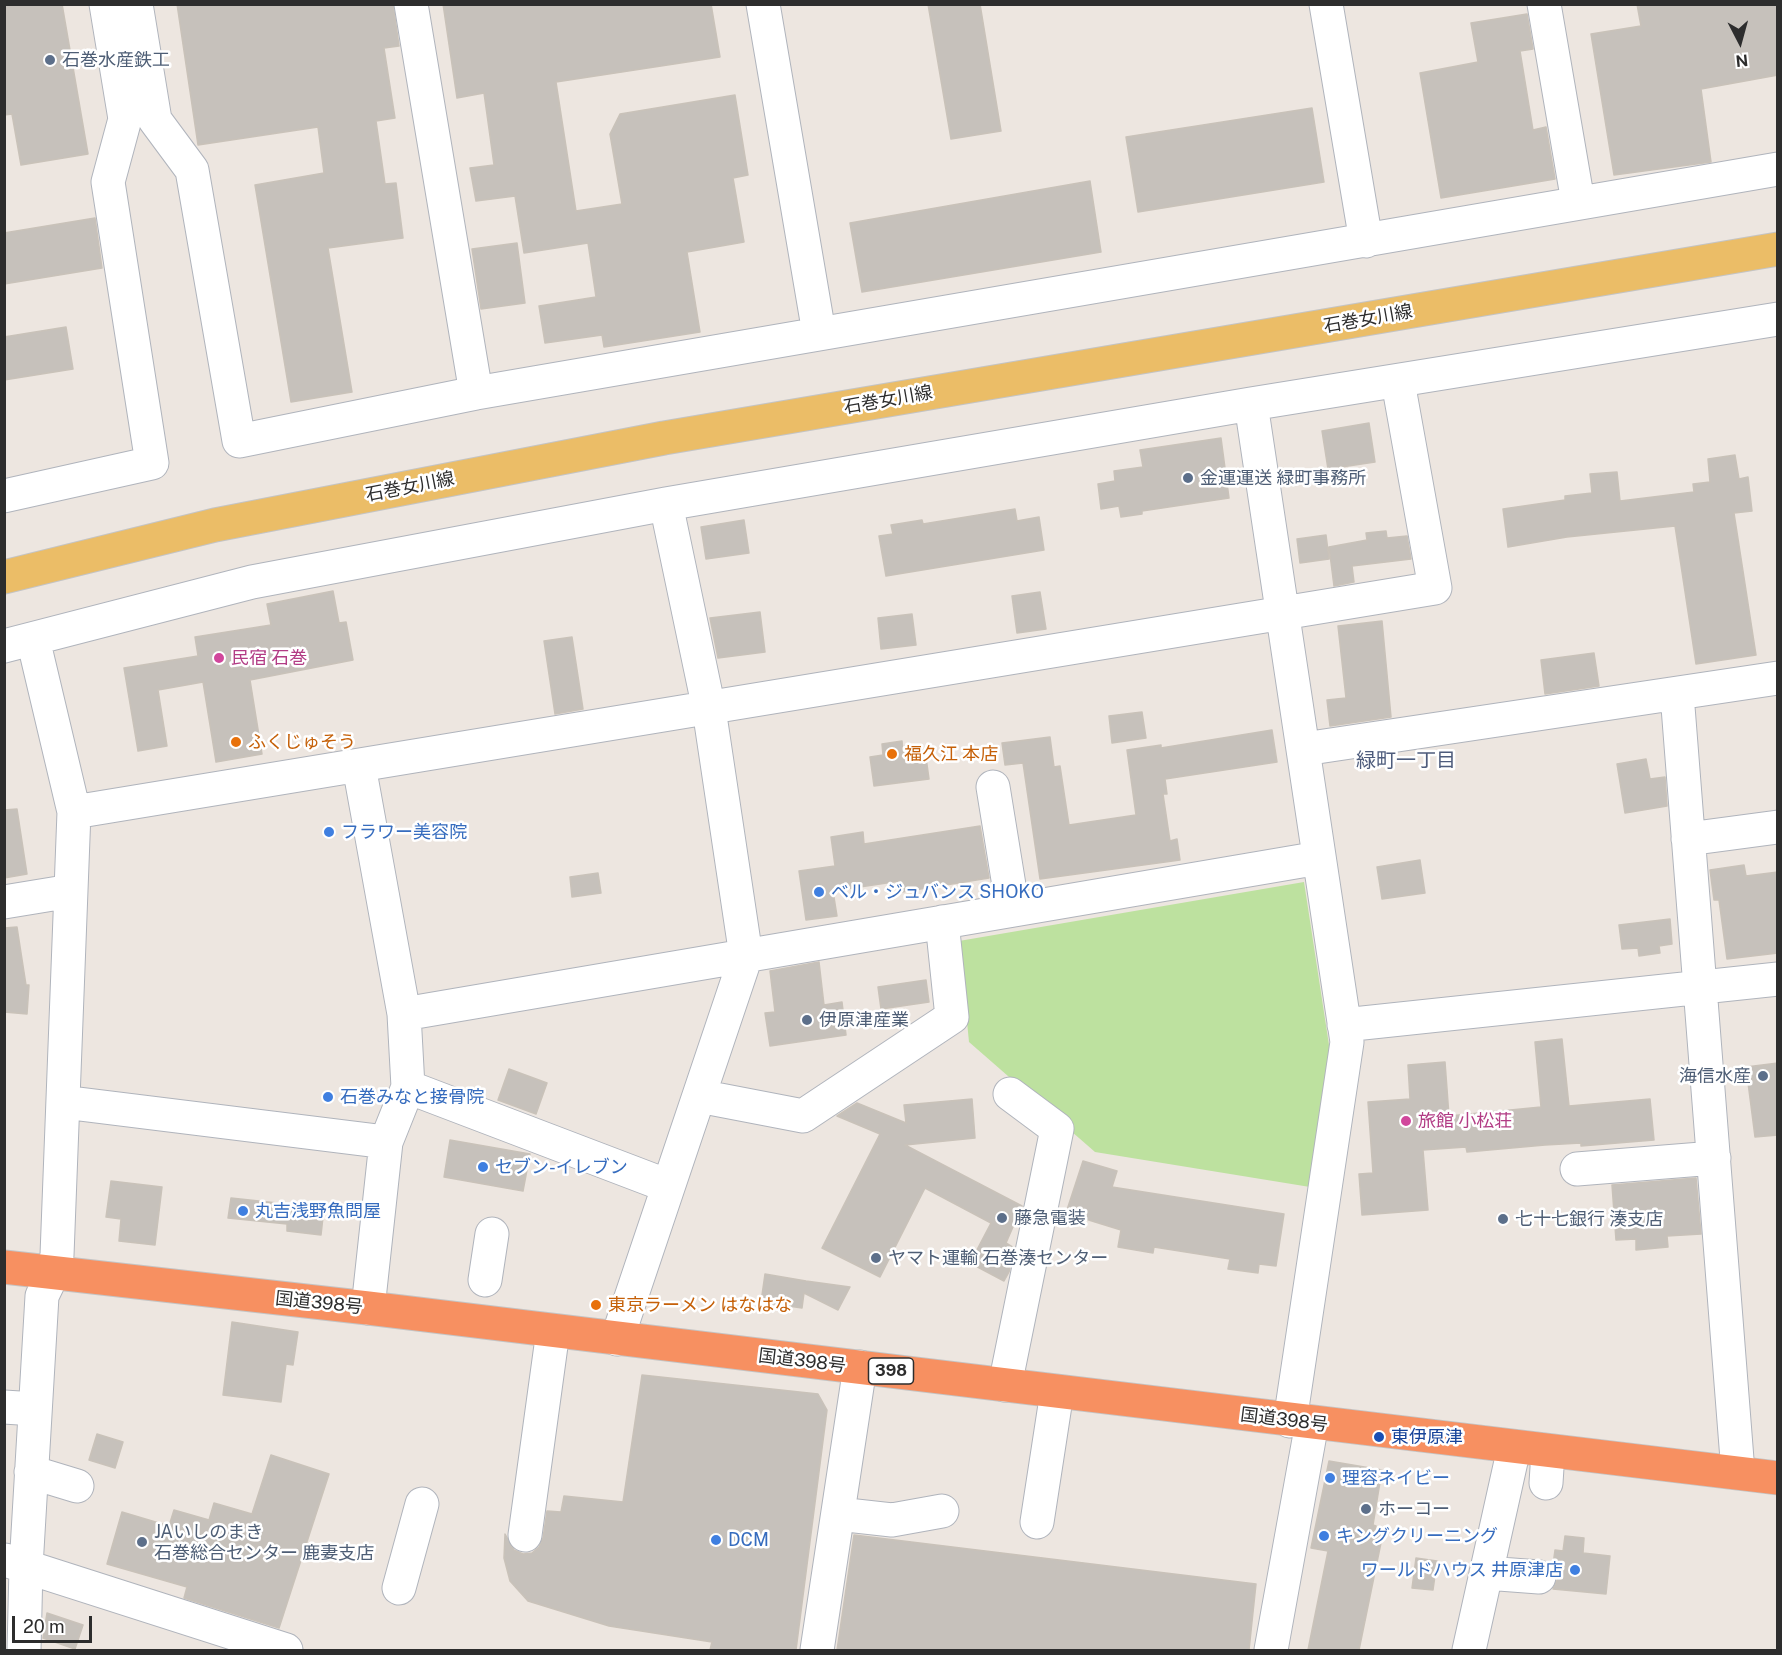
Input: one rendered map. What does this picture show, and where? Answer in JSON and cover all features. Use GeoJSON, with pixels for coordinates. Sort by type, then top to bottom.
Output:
{"type":"FeatureCollection","features":[{"type":"Feature","properties":{"kind":"highway","name":"国道398号"},"geometry":{"type":"LineString","coordinates":[[4,1267],[368,1308],[1514,1448],[1547,1468],[1738,1472],[1778,1478]]}},
{"type":"Feature","properties":{"kind":"main road","name":"石巻女川線"},"geometry":{"type":"LineString","coordinates":[[4,577],[215,525],[664,438],[1778,249]]}},
{"type":"Feature","properties":{"kind":"street"},"geometry":{"type":"LineString","coordinates":[[4,496],[152,463],[108,182],[125,119],[106,4]]}},
{"type":"Feature","properties":{"kind":"street"},"geometry":{"type":"LineString","coordinates":[[135,4],[155,120],[192,170],[239,441],[476,393],[1778,169]]}},
{"type":"Feature","properties":{"kind":"street"},"geometry":{"type":"LineString","coordinates":[[411,4],[476,393]]}},
{"type":"Feature","properties":{"kind":"street"},"geometry":{"type":"LineString","coordinates":[[764,4],[819,333]]}},
{"type":"Feature","properties":{"kind":"street"},"geometry":{"type":"LineString","coordinates":[[1326,4],[1366,241]]}},
{"type":"Feature","properties":{"kind":"street"},"geometry":{"type":"LineString","coordinates":[[1544,4],[1578,202]]}},
{"type":"Feature","properties":{"kind":"street"},"geometry":{"type":"LineString","coordinates":[[24,1650],[15,1564],[31,1472],[20,1408],[42,1296],[53,1273],[57,1255],[74,812],[19,642],[252,582],[666,504],[1251,404],[1778,319]]}},
{"type":"Feature","properties":{"kind":"street"},"geometry":{"type":"LineString","coordinates":[[74,812],[1435,588],[1398,382]]}},
{"type":"Feature","properties":{"kind":"street"},"geometry":{"type":"LineString","coordinates":[[1251,404],[1347,1042],[1271,1650]]}},
{"type":"Feature","properties":{"kind":"street"},"geometry":{"type":"LineString","coordinates":[[617,1338],[746,956],[710,709],[666,504]]}},
{"type":"Feature","properties":{"kind":"street"},"geometry":{"type":"LineString","coordinates":[[1304,749],[1778,678]]}},
{"type":"Feature","properties":{"kind":"street"},"geometry":{"type":"LineString","coordinates":[[1677,694],[1702,988],[1738,1472]]}},
{"type":"Feature","properties":{"kind":"street"},"geometry":{"type":"LineString","coordinates":[[359,766],[404,1014],[408,1087],[386,1142],[368,1308]]}},
{"type":"Feature","properties":{"kind":"street"},"geometry":{"type":"LineString","coordinates":[[993,787],[1013,910]]}},
{"type":"Feature","properties":{"kind":"street"},"geometry":{"type":"LineString","coordinates":[[1688,839],[1778,827]]}},
{"type":"Feature","properties":{"kind":"street"},"geometry":{"type":"LineString","coordinates":[[404,1014],[1318,858]]}},
{"type":"Feature","properties":{"kind":"street"},"geometry":{"type":"LineString","coordinates":[[4,902],[71,891]]}},
{"type":"Feature","properties":{"kind":"street"},"geometry":{"type":"LineString","coordinates":[[699,1096],[803,1116],[952,1017],[942,922]]}},
{"type":"Feature","properties":{"kind":"street"},"geometry":{"type":"LineString","coordinates":[[1344,1025],[1778,979]]}},
{"type":"Feature","properties":{"kind":"street"},"geometry":{"type":"LineString","coordinates":[[408,1087],[668,1186]]}},
{"type":"Feature","properties":{"kind":"street"},"geometry":{"type":"LineString","coordinates":[[1005,1385],[1057,1129],[1010,1094]]}},
{"type":"Feature","properties":{"kind":"street"},"geometry":{"type":"LineString","coordinates":[[63,1102],[386,1142]]}},
{"type":"Feature","properties":{"kind":"street"},"geometry":{"type":"LineString","coordinates":[[1577,1169],[1714,1158]]}},
{"type":"Feature","properties":{"kind":"street"},"geometry":{"type":"LineString","coordinates":[[485,1280],[492,1234]]}},
{"type":"Feature","properties":{"kind":"street"},"geometry":{"type":"LineString","coordinates":[[525,1535],[553,1331]]}},
{"type":"Feature","properties":{"kind":"street"},"geometry":{"type":"LineString","coordinates":[[817,1650],[860,1368]]}},
{"type":"Feature","properties":{"kind":"street"},"geometry":{"type":"LineString","coordinates":[[1037,1522],[1057,1392]]}},
{"type":"Feature","properties":{"kind":"street"},"geometry":{"type":"LineString","coordinates":[[1469,1650],[1514,1448]]}},
{"type":"Feature","properties":{"kind":"street"},"geometry":{"type":"LineString","coordinates":[[31,1472],[77,1486]]}},
{"type":"Feature","properties":{"kind":"street"},"geometry":{"type":"LineString","coordinates":[[399,1588],[422,1504]]}},
{"type":"Feature","properties":{"kind":"street"},"geometry":{"type":"LineString","coordinates":[[838,1514],[892,1520],[942,1511]]}},
{"type":"Feature","properties":{"kind":"street"},"geometry":{"type":"LineString","coordinates":[[15,1564],[286,1650]]}},
{"type":"Feature","properties":{"kind":"street"},"geometry":{"type":"LineString","coordinates":[[1486,1573],[1539,1577]]}},
{"type":"Feature","properties":{"kind":"green space"},"geometry":{"type":"Polygon","coordinates":[[[1304,882],[1333,1071],[1310,1187],[1095,1152],[969,1042],[959,941],[1304,882]]]}},
{"type":"Feature","properties":{"kind":"building"},"geometry":{"type":"Polygon","coordinates":[[[4,4],[62,4],[88,154],[21,165],[12,114],[4,115],[4,4]]]}},
{"type":"Feature","properties":{"kind":"building"},"geometry":{"type":"Polygon","coordinates":[[[177,4],[393,4],[399,46],[384,48],[395,118],[376,121],[385,184],[396,183],[403,238],[328,248],[352,392],[291,402],[255,185],[324,173],[318,127],[198,145],[177,4]]]}},
{"type":"Feature","properties":{"kind":"building"},"geometry":{"type":"Polygon","coordinates":[[[443,4],[711,4],[720,57],[556,82],[576,211],[622,204],[610,134],[620,114],[735,95],[748,175],[733,178],[744,242],[687,252],[700,332],[604,347],[602,335],[545,343],[539,306],[596,297],[588,243],[524,253],[515,196],[476,201],[470,168],[494,165],[484,93],[457,98],[443,4]]]}},
{"type":"Feature","properties":{"kind":"building"},"geometry":{"type":"Polygon","coordinates":[[[928,4],[980,4],[1001,131],[951,139],[928,4]]]}},
{"type":"Feature","properties":{"kind":"building"},"geometry":{"type":"Polygon","coordinates":[[[1637,4],[1778,4],[1778,75],[1701,89],[1711,162],[1614,175],[1591,34],[1641,26],[1637,4]]]}},
{"type":"Feature","properties":{"kind":"building"},"geometry":{"type":"Polygon","coordinates":[[[1527,14],[1533,49],[1520,51],[1533,130],[1546,127],[1555,179],[1441,198],[1420,73],[1478,62],[1471,23],[1527,14]]]}},
{"type":"Feature","properties":{"kind":"building"},"geometry":{"type":"Polygon","coordinates":[[[1312,108],[1324,182],[1138,212],[1126,137],[1312,108]]]}},
{"type":"Feature","properties":{"kind":"building"},"geometry":{"type":"Polygon","coordinates":[[[1090,181],[1101,252],[862,292],[850,223],[1090,181]]]}},
{"type":"Feature","properties":{"kind":"building"},"geometry":{"type":"Polygon","coordinates":[[[95,218],[102,268],[4,284],[4,233],[95,218]]]}},
{"type":"Feature","properties":{"kind":"building"},"geometry":{"type":"Polygon","coordinates":[[[517,243],[525,303],[481,309],[472,249],[517,243]]]}},
{"type":"Feature","properties":{"kind":"building"},"geometry":{"type":"Polygon","coordinates":[[[66,327],[73,369],[4,380],[4,337],[66,327]]]}},
{"type":"Feature","properties":{"kind":"building"},"geometry":{"type":"Polygon","coordinates":[[[1369,423],[1375,462],[1328,469],[1322,431],[1369,423]]]}},
{"type":"Feature","properties":{"kind":"building"},"geometry":{"type":"Polygon","coordinates":[[[1221,438],[1229,498],[1142,511],[1142,514],[1121,517],[1119,506],[1101,509],[1098,484],[1115,481],[1114,471],[1143,467],[1140,450],[1221,438]]]}},
{"type":"Feature","properties":{"kind":"building"},"geometry":{"type":"Polygon","coordinates":[[[1735,455],[1739,479],[1748,477],[1752,511],[1734,513],[1756,655],[1696,664],[1675,526],[1567,537],[1508,547],[1503,509],[1565,500],[1565,496],[1592,493],[1590,474],[1617,472],[1620,501],[1694,492],[1693,484],[1710,482],[1708,459],[1735,455]]]}},
{"type":"Feature","properties":{"kind":"building"},"geometry":{"type":"Polygon","coordinates":[[[1015,509],[1017,521],[1039,517],[1044,550],[886,576],[879,536],[893,534],[891,525],[922,520],[923,524],[1015,509]]]}},
{"type":"Feature","properties":{"kind":"building"},"geometry":{"type":"Polygon","coordinates":[[[744,520],[749,553],[706,559],[701,527],[744,520]]]}},
{"type":"Feature","properties":{"kind":"building"},"geometry":{"type":"Polygon","coordinates":[[[1386,531],[1387,538],[1407,536],[1411,559],[1352,566],[1354,582],[1334,586],[1329,547],[1367,540],[1366,533],[1386,531]]]}},
{"type":"Feature","properties":{"kind":"building"},"geometry":{"type":"Polygon","coordinates":[[[1326,535],[1329,559],[1300,563],[1297,539],[1326,535]]]}},
{"type":"Feature","properties":{"kind":"building"},"geometry":{"type":"Polygon","coordinates":[[[333,591],[339,623],[346,622],[353,660],[250,680],[262,754],[216,762],[203,682],[158,690],[167,746],[138,751],[124,668],[198,656],[195,637],[271,625],[267,604],[333,591]]]}},
{"type":"Feature","properties":{"kind":"building"},"geometry":{"type":"Polygon","coordinates":[[[1040,592],[1046,629],[1017,633],[1012,596],[1040,592]]]}},
{"type":"Feature","properties":{"kind":"building"},"geometry":{"type":"Polygon","coordinates":[[[760,612],[765,652],[718,658],[710,618],[760,612]]]}},
{"type":"Feature","properties":{"kind":"building"},"geometry":{"type":"Polygon","coordinates":[[[912,614],[916,645],[881,649],[878,618],[912,614]]]}},
{"type":"Feature","properties":{"kind":"building"},"geometry":{"type":"Polygon","coordinates":[[[1382,621],[1391,717],[1330,726],[1327,700],[1346,698],[1338,626],[1382,621]]]}},
{"type":"Feature","properties":{"kind":"building"},"geometry":{"type":"Polygon","coordinates":[[[572,637],[583,709],[555,714],[544,641],[572,637]]]}},
{"type":"Feature","properties":{"kind":"building"},"geometry":{"type":"Polygon","coordinates":[[[1594,653],[1599,686],[1545,694],[1541,660],[1594,653]]]}},
{"type":"Feature","properties":{"kind":"building"},"geometry":{"type":"Polygon","coordinates":[[[1142,712],[1146,738],[1112,743],[1109,716],[1142,712]]]}},
{"type":"Feature","properties":{"kind":"building"},"geometry":{"type":"Polygon","coordinates":[[[1272,730],[1277,762],[1165,779],[1167,794],[1163,794],[1170,841],[1177,839],[1180,860],[1040,879],[1023,763],[1005,765],[1002,743],[1050,737],[1054,767],[1060,766],[1069,825],[1136,815],[1127,750],[1161,745],[1161,748],[1272,730]]]}},
{"type":"Feature","properties":{"kind":"building"},"geometry":{"type":"Polygon","coordinates":[[[902,741],[903,753],[925,750],[929,779],[874,786],[870,757],[883,755],[882,744],[902,741]]]}},
{"type":"Feature","properties":{"kind":"building"},"geometry":{"type":"Polygon","coordinates":[[[1646,759],[1650,779],[1665,777],[1667,806],[1625,813],[1617,764],[1646,759]]]}},
{"type":"Feature","properties":{"kind":"building"},"geometry":{"type":"Polygon","coordinates":[[[17,809],[27,874],[4,878],[4,810],[17,809]]]}},
{"type":"Feature","properties":{"kind":"building"},"geometry":{"type":"Polygon","coordinates":[[[980,826],[989,878],[902,892],[900,881],[833,891],[837,916],[806,920],[799,871],[835,866],[831,837],[863,832],[864,844],[980,826]]]}},
{"type":"Feature","properties":{"kind":"building"},"geometry":{"type":"Polygon","coordinates":[[[1420,860],[1425,893],[1382,899],[1377,867],[1420,860]]]}},
{"type":"Feature","properties":{"kind":"building"},"geometry":{"type":"Polygon","coordinates":[[[1744,865],[1746,876],[1778,872],[1778,953],[1727,959],[1719,900],[1714,900],[1710,870],[1744,865]]]}},
{"type":"Feature","properties":{"kind":"building"},"geometry":{"type":"Polygon","coordinates":[[[598,873],[601,893],[572,897],[570,877],[598,873]]]}},
{"type":"Feature","properties":{"kind":"building"},"geometry":{"type":"Polygon","coordinates":[[[1670,919],[1672,944],[1659,946],[1660,953],[1639,956],[1638,948],[1622,949],[1619,925],[1670,919]]]}},
{"type":"Feature","properties":{"kind":"building"},"geometry":{"type":"Polygon","coordinates":[[[17,927],[26,985],[29,985],[27,1014],[4,1012],[4,928],[17,927]]]}},
{"type":"Feature","properties":{"kind":"building"},"geometry":{"type":"Polygon","coordinates":[[[819,962],[824,1005],[842,1002],[846,1035],[770,1046],[765,1013],[775,1012],[770,971],[819,962]]]}},
{"type":"Feature","properties":{"kind":"building"},"geometry":{"type":"Polygon","coordinates":[[[926,980],[929,1002],[881,1009],[878,987],[926,980]]]}},
{"type":"Feature","properties":{"kind":"building"},"geometry":{"type":"Polygon","coordinates":[[[1562,1039],[1569,1106],[1650,1099],[1654,1140],[1581,1146],[1581,1143],[1545,1145],[1467,1152],[1466,1147],[1423,1150],[1428,1210],[1362,1215],[1359,1174],[1373,1173],[1368,1102],[1410,1099],[1408,1065],[1445,1062],[1449,1116],[1541,1107],[1535,1042],[1562,1039]]]}},
{"type":"Feature","properties":{"kind":"building"},"geometry":{"type":"Polygon","coordinates":[[[1778,1063],[1778,1135],[1755,1137],[1746,1067],[1778,1063]]]}},
{"type":"Feature","properties":{"kind":"building"},"geometry":{"type":"Polygon","coordinates":[[[509,1069],[547,1083],[536,1114],[498,1100],[509,1069]]]}},
{"type":"Feature","properties":{"kind":"building"},"geometry":{"type":"Polygon","coordinates":[[[972,1099],[975,1138],[905,1145],[1022,1206],[1006,1243],[1014,1248],[1009,1272],[1004,1281],[970,1263],[991,1223],[925,1188],[880,1277],[822,1248],[880,1134],[837,1116],[857,1103],[906,1123],[904,1105],[972,1099]]]}},
{"type":"Feature","properties":{"kind":"building"},"geometry":{"type":"Polygon","coordinates":[[[450,1140],[530,1154],[523,1191],[444,1177],[450,1140]]]}},
{"type":"Feature","properties":{"kind":"building"},"geometry":{"type":"Polygon","coordinates":[[[1083,1161],[1117,1171],[1112,1187],[1284,1214],[1276,1266],[1259,1264],[1258,1273],[1228,1269],[1230,1259],[1154,1247],[1153,1253],[1118,1247],[1121,1230],[1066,1213],[1083,1161]]]}},
{"type":"Feature","properties":{"kind":"building"},"geometry":{"type":"Polygon","coordinates":[[[1696,1178],[1701,1234],[1667,1236],[1668,1247],[1636,1250],[1636,1239],[1616,1240],[1612,1185],[1696,1178]]]}},
{"type":"Feature","properties":{"kind":"building"},"geometry":{"type":"Polygon","coordinates":[[[111,1181],[162,1187],[155,1245],[119,1241],[121,1219],[106,1217],[111,1181]]]}},
{"type":"Feature","properties":{"kind":"building"},"geometry":{"type":"Polygon","coordinates":[[[231,1198],[324,1208],[321,1235],[287,1231],[287,1224],[228,1218],[231,1198]]]}},
{"type":"Feature","properties":{"kind":"building"},"geometry":{"type":"Polygon","coordinates":[[[765,1274],[850,1287],[838,1310],[804,1293],[802,1308],[761,1302],[765,1274]]]}},
{"type":"Feature","properties":{"kind":"building"},"geometry":{"type":"Polygon","coordinates":[[[232,1322],[298,1332],[293,1365],[286,1364],[281,1402],[223,1395],[232,1322]]]}},
{"type":"Feature","properties":{"kind":"building"},"geometry":{"type":"Polygon","coordinates":[[[642,1375],[818,1394],[827,1410],[796,1650],[710,1650],[712,1642],[609,1626],[528,1601],[510,1581],[504,1558],[505,1534],[514,1550],[523,1554],[532,1553],[539,1547],[543,1538],[547,1511],[561,1512],[564,1496],[623,1502],[642,1375]]]}},
{"type":"Feature","properties":{"kind":"building"},"geometry":{"type":"Polygon","coordinates":[[[97,1434],[123,1442],[115,1468],[89,1460],[97,1434]]]}},
{"type":"Feature","properties":{"kind":"building"},"geometry":{"type":"Polygon","coordinates":[[[271,1455],[329,1474],[279,1628],[184,1598],[187,1587],[107,1564],[122,1512],[169,1526],[174,1510],[209,1520],[214,1503],[252,1514],[271,1455]]]}},
{"type":"Feature","properties":{"kind":"building"},"geometry":{"type":"Polygon","coordinates":[[[1329,1461],[1382,1470],[1373,1525],[1376,1526],[1375,1531],[1383,1533],[1359,1650],[1308,1650],[1328,1551],[1311,1548],[1329,1461]]]}},
{"type":"Feature","properties":{"kind":"building"},"geometry":{"type":"Polygon","coordinates":[[[854,1535],[1256,1584],[1249,1650],[837,1650],[854,1535]]]}},
{"type":"Feature","properties":{"kind":"building"},"geometry":{"type":"Polygon","coordinates":[[[1565,1536],[1584,1538],[1583,1553],[1610,1556],[1606,1594],[1553,1589],[1558,1578],[1553,1565],[1555,1550],[1563,1551],[1565,1536]]]}},
{"type":"Feature","properties":{"kind":"building"},"geometry":{"type":"Polygon","coordinates":[[[1416,1558],[1437,1561],[1433,1590],[1412,1588],[1416,1558]]]}},
{"type":"Feature","properties":{"kind":"building"},"geometry":{"type":"Polygon","coordinates":[[[47,1613],[83,1625],[75,1649],[43,1638],[47,1613]]]}},
{"type":"Feature","properties":{"kind":"place","name":"石巻水産鉄工"},"geometry":{"type":"Point","coordinates":[50,60]}},
{"type":"Feature","properties":{"kind":"place","name":"金運運送 緑町事務所"},"geometry":{"type":"Point","coordinates":[1188,478]}},
{"type":"Feature","properties":{"kind":"place","name":"民宿 石巻"},"geometry":{"type":"Point","coordinates":[219,658]}},
{"type":"Feature","properties":{"kind":"place","name":"ふくじゅそう"},"geometry":{"type":"Point","coordinates":[236,742]}},
{"type":"Feature","properties":{"kind":"place","name":"福久江 本店"},"geometry":{"type":"Point","coordinates":[892,754]}},
{"type":"Feature","properties":{"kind":"place","name":"フラワー美容院"},"geometry":{"type":"Point","coordinates":[329,832]}},
{"type":"Feature","properties":{"kind":"place","name":"ベル・ジュバンス SHOKO"},"geometry":{"type":"Point","coordinates":[819,892]}},
{"type":"Feature","properties":{"kind":"place","name":"伊原津産業"},"geometry":{"type":"Point","coordinates":[807,1020]}},
{"type":"Feature","properties":{"kind":"place","name":"海信水産"},"geometry":{"type":"Point","coordinates":[1763,1076]}},
{"type":"Feature","properties":{"kind":"place","name":"石巻みなと接骨院"},"geometry":{"type":"Point","coordinates":[328,1097]}},
{"type":"Feature","properties":{"kind":"place","name":"旅館 小松荘"},"geometry":{"type":"Point","coordinates":[1406,1121]}},
{"type":"Feature","properties":{"kind":"place","name":"セブン-イレブン"},"geometry":{"type":"Point","coordinates":[483,1167]}},
{"type":"Feature","properties":{"kind":"place","name":"丸吉浅野魚問屋"},"geometry":{"type":"Point","coordinates":[243,1211]}},
{"type":"Feature","properties":{"kind":"place","name":"藤急電装"},"geometry":{"type":"Point","coordinates":[1002,1218]}},
{"type":"Feature","properties":{"kind":"place","name":"七十七銀行 湊支店"},"geometry":{"type":"Point","coordinates":[1503,1219]}},
{"type":"Feature","properties":{"kind":"place","name":"ヤマト運輸 石巻湊センター"},"geometry":{"type":"Point","coordinates":[876,1258]}},
{"type":"Feature","properties":{"kind":"place","name":"東京ラーメン はなはな"},"geometry":{"type":"Point","coordinates":[596,1305]}},
{"type":"Feature","properties":{"kind":"place","name":"東伊原津"},"geometry":{"type":"Point","coordinates":[1379,1437]}},
{"type":"Feature","properties":{"kind":"place","name":"理容ネイビー"},"geometry":{"type":"Point","coordinates":[1330,1478]}},
{"type":"Feature","properties":{"kind":"place","name":"ホーコー"},"geometry":{"type":"Point","coordinates":[1366,1509]}},
{"type":"Feature","properties":{"kind":"place","name":"キングクリーニング"},"geometry":{"type":"Point","coordinates":[1324,1536]}},
{"type":"Feature","properties":{"kind":"place","name":"DCM"},"geometry":{"type":"Point","coordinates":[716,1540]}},
{"type":"Feature","properties":{"kind":"place","name":"JAいしのまき 石巻総合センター 鹿妻支店"},"geometry":{"type":"Point","coordinates":[142,1542]}},
{"type":"Feature","properties":{"kind":"place","name":"ワールドハウス 井原津店"},"geometry":{"type":"Point","coordinates":[1575,1570]}},
{"type":"Feature","properties":{"kind":"district","name":"緑町一丁目"},"geometry":{"type":"Point","coordinates":[1406,761]}}]}
